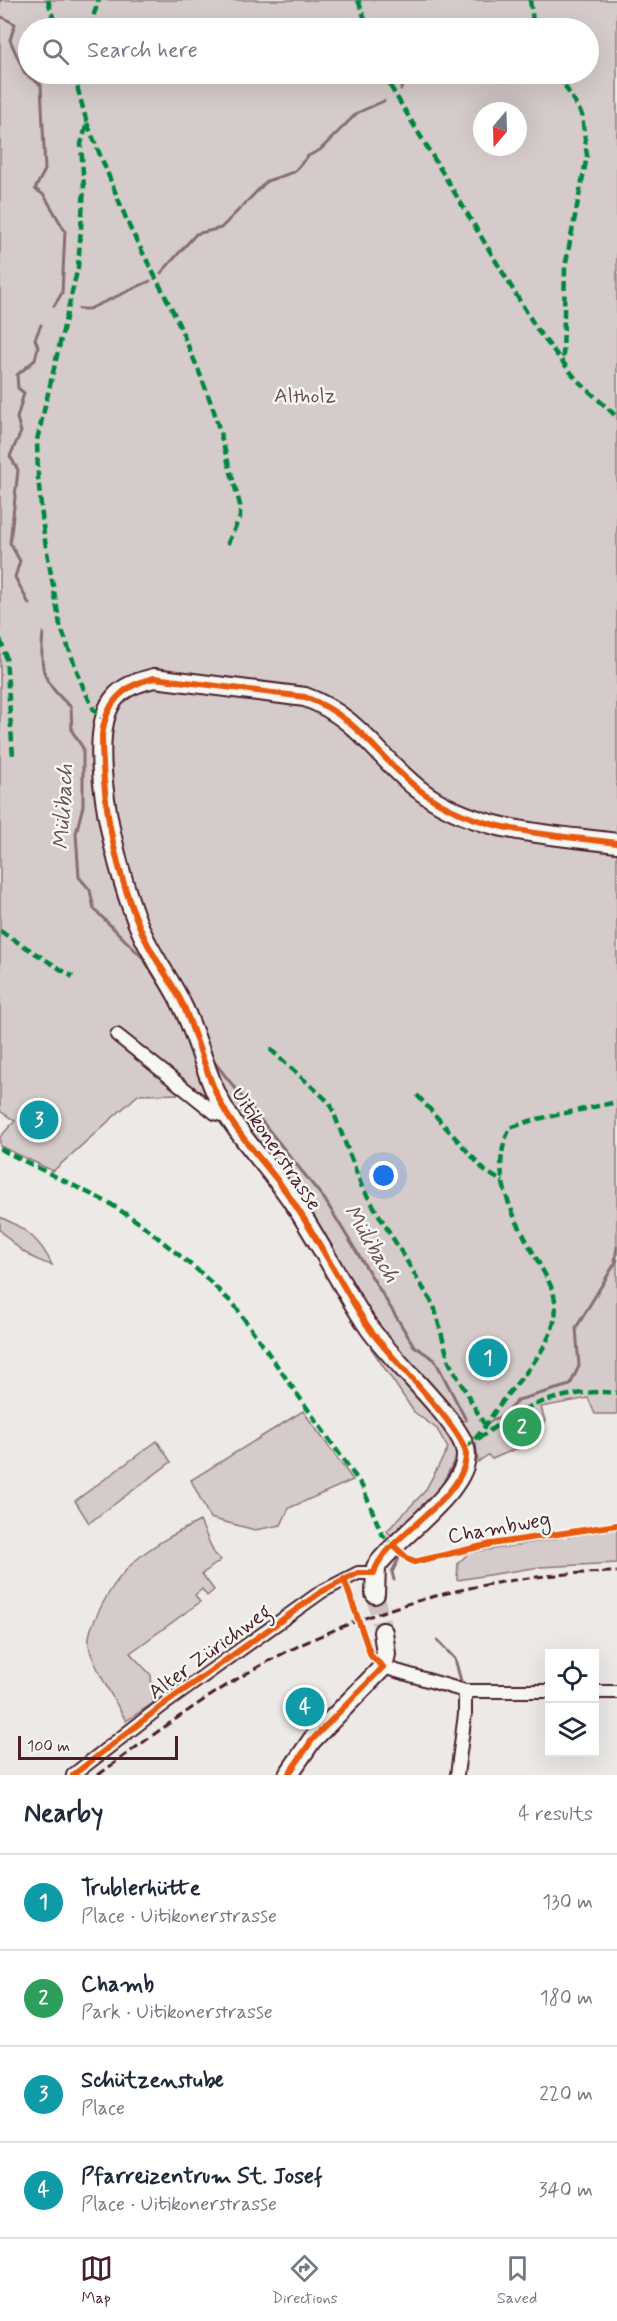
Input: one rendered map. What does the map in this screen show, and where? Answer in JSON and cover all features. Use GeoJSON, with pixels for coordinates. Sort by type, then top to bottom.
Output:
{"type":"FeatureCollection","features":[{"type":"Feature","properties":{"kind":"street","name":"Uitikonerstrasse"},"geometry":{"type":"LineString","coordinates":[[375,1573],[382,1558],[422,1520],[455,1482],[466,1458],[465,1448],[456,1430],[392,1358],[369,1327],[292,1199],[228,1117],[183,1006],[141,933],[119,867],[108,823],[102,742],[104,720],[120,693],[140,681],[161,678],[305,697],[326,704],[342,716],[367,736],[396,770],[419,790],[443,806],[500,827],[617,843]]}},
{"type":"Feature","properties":{"kind":"street"},"geometry":{"type":"LineString","coordinates":[[117,1035],[215,1113],[228,1117]]}},
{"type":"Feature","properties":{"kind":"street","name":"Alter Zürichweg"},"geometry":{"type":"LineString","coordinates":[[73,1775],[163,1705],[321,1592],[358,1573],[375,1573]]}},
{"type":"Feature","properties":{"kind":"street"},"geometry":{"type":"LineString","coordinates":[[375,1573],[375,1594]]}},
{"type":"Feature","properties":{"kind":"street"},"geometry":{"type":"LineString","coordinates":[[288,1775],[312,1740],[383,1667],[386,1654],[383,1632]]}},
{"type":"Feature","properties":{"kind":"street"},"geometry":{"type":"LineString","coordinates":[[383,1667],[465,1691],[545,1692]]}},
{"type":"Feature","properties":{"kind":"street"},"geometry":{"type":"LineString","coordinates":[[457,1775],[465,1714],[465,1691]]}},
{"type":"Feature","properties":{"kind":"street"},"geometry":{"type":"LineString","coordinates":[[599,1692],[617,1692]]}},
{"type":"Feature","properties":{"kind":"green space","name":"Altholz"},"geometry":{"type":"Polygon","coordinates":[[[0,0],[617,0],[617,1414],[595,1414],[588,1398],[541,1407],[545,1421],[518,1448],[492,1459],[488,1455],[478,1462],[476,1443],[460,1451],[451,1478],[444,1489],[395,1537],[387,1531],[425,1491],[448,1448],[437,1429],[414,1412],[371,1348],[386,1340],[222,1093],[138,1095],[53,1171],[0,1146],[0,1137],[15,1121],[0,1111],[0,0]]]}},
{"type":"Feature","properties":{"kind":"green space"},"geometry":{"type":"Polygon","coordinates":[[[0,1217],[31,1236],[43,1248],[52,1265],[23,1252],[12,1242],[0,1230],[0,1217]]]}},
{"type":"Feature","properties":{"kind":"green space"},"geometry":{"type":"Polygon","coordinates":[[[303,1411],[353,1480],[289,1508],[281,1525],[255,1530],[210,1518],[191,1480],[303,1411]]]}},
{"type":"Feature","properties":{"kind":"green space"},"geometry":{"type":"Polygon","coordinates":[[[157,1441],[171,1462],[89,1523],[75,1501],[157,1441]]]}},
{"type":"Feature","properties":{"kind":"green space"},"geometry":{"type":"Polygon","coordinates":[[[200,1521],[214,1553],[221,1560],[202,1574],[214,1590],[207,1596],[202,1589],[195,1595],[200,1602],[130,1653],[151,1675],[153,1703],[126,1721],[93,1659],[89,1640],[92,1625],[118,1579],[140,1556],[167,1538],[200,1521]]]}},
{"type":"Feature","properties":{"kind":"green space"},"geometry":{"type":"Polygon","coordinates":[[[617,1529],[617,1563],[540,1567],[457,1580],[458,1563],[469,1553],[617,1529]]]}},
{"type":"Feature","properties":{"kind":"waterway","name":"Mülibach"},"geometry":{"type":"LineString","coordinates":[[0,16],[15,24],[10,40],[18,58]]}},
{"type":"Feature","properties":{"kind":"waterway","name":"Mülibach"},"geometry":{"type":"LineString","coordinates":[[40,84],[45,170],[35,189],[44,195],[65,231],[62,293],[54,306]]}},
{"type":"Feature","properties":{"kind":"waterway"},"geometry":{"type":"LineString","coordinates":[[401,89],[402,84]]}},
{"type":"Feature","properties":{"kind":"waterway"},"geometry":{"type":"LineString","coordinates":[[161,273],[196,234],[221,228],[267,181],[294,172],[308,156],[320,150],[357,113],[384,101]]}},
{"type":"Feature","properties":{"kind":"waterway"},"geometry":{"type":"LineString","coordinates":[[79,309],[89,309],[150,281]]}},
{"type":"Feature","properties":{"kind":"waterway","name":"Mülibach"},"geometry":{"type":"LineString","coordinates":[[29,604],[15,577],[20,561],[10,543],[18,470],[10,456],[21,432],[17,418],[24,393],[18,388],[17,375],[35,360],[38,347],[35,339],[41,325]]}},
{"type":"Feature","properties":{"kind":"waterway","name":"Mülibach"},"geometry":{"type":"LineString","coordinates":[[43,633],[42,657],[45,675],[54,691],[71,707],[72,731],[83,748],[83,806],[76,833],[79,877],[90,890],[94,909],[143,958],[170,1001]]}},
{"type":"Feature","properties":{"kind":"waterway","name":"Mülibach"},"geometry":{"type":"LineString","coordinates":[[215,1063],[325,1200],[414,1346],[435,1360],[466,1420]]}},
{"type":"Feature","properties":{"kind":"waterway"},"geometry":{"type":"LineString","coordinates":[[615,1260],[617,1247]]}},
{"type":"Feature","properties":{"kind":"waterway"},"geometry":{"type":"LineString","coordinates":[[491,1421],[504,1415],[518,1400],[570,1385],[579,1366],[576,1328],[617,1260]]}},
{"type":"Feature","properties":{"kind":"waterway","name":"Mülibach"},"geometry":{"type":"LineString","coordinates":[[443,1485],[454,1462]]}},
{"type":"Feature","properties":{"kind":"waterway","name":"Mülibach"},"geometry":{"type":"LineString","coordinates":[[394,1580],[392,1572],[400,1556]]}},
{"type":"Feature","properties":{"kind":"waterway","name":"Mülibach"},"geometry":{"type":"LineString","coordinates":[[437,1640],[455,1659],[461,1681]]}},
{"type":"Feature","properties":{"kind":"tunnel"},"geometry":{"type":"LineString","coordinates":[[375,1594],[383,1632]]}},
{"type":"Feature","properties":{"kind":"railway"},"geometry":{"type":"LineString","coordinates":[[98,1775],[225,1686],[331,1631],[424,1599],[471,1588],[520,1579],[617,1572]]}},
{"type":"Feature","properties":{"kind":"marked path"},"geometry":{"type":"LineString","coordinates":[[48,0],[53,18]]}},
{"type":"Feature","properties":{"kind":"marked path"},"geometry":{"type":"LineString","coordinates":[[93,18],[99,0]]}},
{"type":"Feature","properties":{"kind":"marked path"},"geometry":{"type":"LineString","coordinates":[[358,0],[364,18]]}},
{"type":"Feature","properties":{"kind":"marked path"},"geometry":{"type":"LineString","coordinates":[[530,0],[533,18]]}},
{"type":"Feature","properties":{"kind":"marked path"},"geometry":{"type":"LineString","coordinates":[[78,84],[87,123],[81,144],[84,188],[78,267],[37,440],[38,477],[44,535],[60,625],[83,687],[94,710],[104,720]]}},
{"type":"Feature","properties":{"kind":"marked path"},"geometry":{"type":"LineString","coordinates":[[389,84],[538,331],[577,380],[617,417]]}},
{"type":"Feature","properties":{"kind":"marked path"},"geometry":{"type":"LineString","coordinates":[[563,362],[565,267],[587,156],[582,115],[564,84]]}},
{"type":"Feature","properties":{"kind":"marked path"},"geometry":{"type":"LineString","coordinates":[[87,123],[130,228],[174,313],[214,411],[240,505],[240,517],[227,545]]}},
{"type":"Feature","properties":{"kind":"marked path"},"geometry":{"type":"LineString","coordinates":[[0,639],[6,657],[13,756]]}},
{"type":"Feature","properties":{"kind":"marked path"},"geometry":{"type":"LineString","coordinates":[[0,931],[73,977]]}},
{"type":"Feature","properties":{"kind":"marked path"},"geometry":{"type":"LineString","coordinates":[[270,1049],[330,1103],[362,1187],[434,1306],[449,1362],[484,1424]]}},
{"type":"Feature","properties":{"kind":"marked path"},"geometry":{"type":"LineString","coordinates":[[417,1095],[485,1171],[503,1182]]}},
{"type":"Feature","properties":{"kind":"marked path"},"geometry":{"type":"LineString","coordinates":[[465,1448],[476,1437],[543,1349],[555,1317],[556,1304],[551,1286],[515,1218],[503,1183],[501,1165],[503,1147],[510,1128],[533,1120],[617,1102]]}},
{"type":"Feature","properties":{"kind":"marked path"},"geometry":{"type":"LineString","coordinates":[[0,1149],[109,1203],[141,1224],[201,1273],[235,1306],[362,1486],[382,1534],[394,1546]]}},
{"type":"Feature","properties":{"kind":"marked path"},"geometry":{"type":"LineString","coordinates":[[478,1439],[512,1416],[539,1403],[592,1392],[617,1393]]}},
{"type":"Feature","properties":{"kind":"cycle path"},"geometry":{"type":"LineString","coordinates":[[73,1775],[163,1705],[321,1592],[358,1573],[374,1573],[380,1560],[392,1546],[452,1488],[462,1472],[466,1455],[463,1444],[440,1411],[369,1328],[293,1202],[235,1127],[221,1103],[209,1077],[184,1007],[141,930],[117,859],[107,810],[102,735],[107,713],[112,704],[133,685],[154,678],[305,697],[323,705],[353,726],[417,788],[439,803],[462,814],[512,829],[617,843]]}},
{"type":"Feature","properties":{"kind":"cycle path","name":"Chambweg"},"geometry":{"type":"LineString","coordinates":[[394,1546],[414,1562],[491,1544],[617,1525]]}},
{"type":"Feature","properties":{"kind":"cycle path"},"geometry":{"type":"LineString","coordinates":[[344,1579],[371,1656],[383,1667]]}},
{"type":"Feature","properties":{"kind":"cycle path"},"geometry":{"type":"LineString","coordinates":[[288,1775],[312,1740],[383,1667]]}},
{"type":"Feature","properties":{"kind":"place","name":"Schützenstube"},"geometry":{"type":"Point","coordinates":[39,1120]}},
{"type":"Feature","properties":{"kind":"place","name":"Trublerhütte"},"geometry":{"type":"Point","coordinates":[488,1358]}},
{"type":"Feature","properties":{"kind":"place","name":"Chamb"},"geometry":{"type":"Point","coordinates":[522,1427]}},
{"type":"Feature","properties":{"kind":"place","name":"Pfarreizentrum St. Josef"},"geometry":{"type":"Point","coordinates":[305,1707]}}]}
